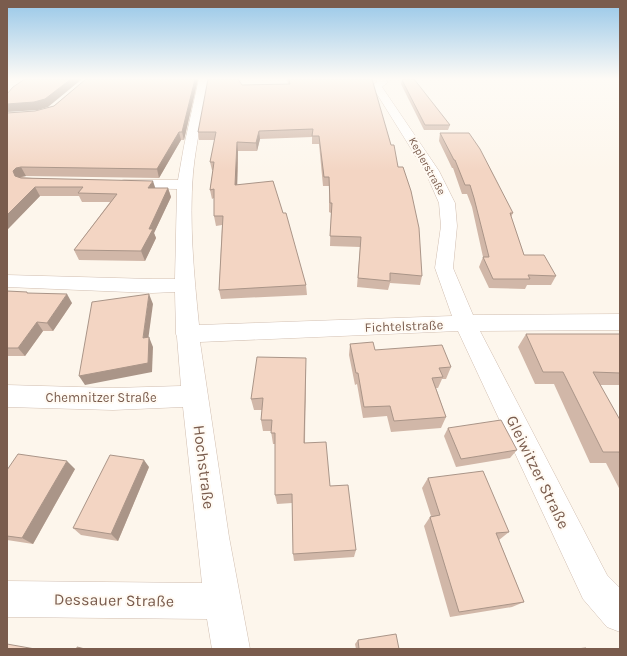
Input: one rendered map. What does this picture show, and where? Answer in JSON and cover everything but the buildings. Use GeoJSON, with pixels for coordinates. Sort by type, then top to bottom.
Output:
{"type":"FeatureCollection","features":[{"type":"Feature","properties":{"kind":"street","name":"Hochstraße"},"geometry":{"type":"LineString","coordinates":[[198,110],[185,185],[184,285],[187,334],[221,601],[231,649]]}},
{"type":"Feature","properties":{"kind":"street","name":"Keplerstraße"},"geometry":{"type":"LineString","coordinates":[[393,110],[432,171],[447,203],[449,226],[444,268],[465,323]]}},
{"type":"Feature","properties":{"kind":"street"},"geometry":{"type":"LineString","coordinates":[[112,184],[185,185]]}},
{"type":"Feature","properties":{"kind":"street"},"geometry":{"type":"LineString","coordinates":[[7,281],[152,286],[184,285]]}},
{"type":"Feature","properties":{"kind":"street","name":"Fichtelstraße"},"geometry":{"type":"LineString","coordinates":[[187,334],[465,323],[620,322]]}},
{"type":"Feature","properties":{"kind":"street","name":"Gleiwitzer Straße"},"geometry":{"type":"LineString","coordinates":[[465,323],[595,587],[620,614]]}},
{"type":"Feature","properties":{"kind":"street","name":"Chemnitzer Straße"},"geometry":{"type":"LineString","coordinates":[[7,396],[113,400],[195,396]]}},
{"type":"Feature","properties":{"kind":"street","name":"Dessauer Straße"},"geometry":{"type":"LineString","coordinates":[[7,599],[221,601]]}}]}
